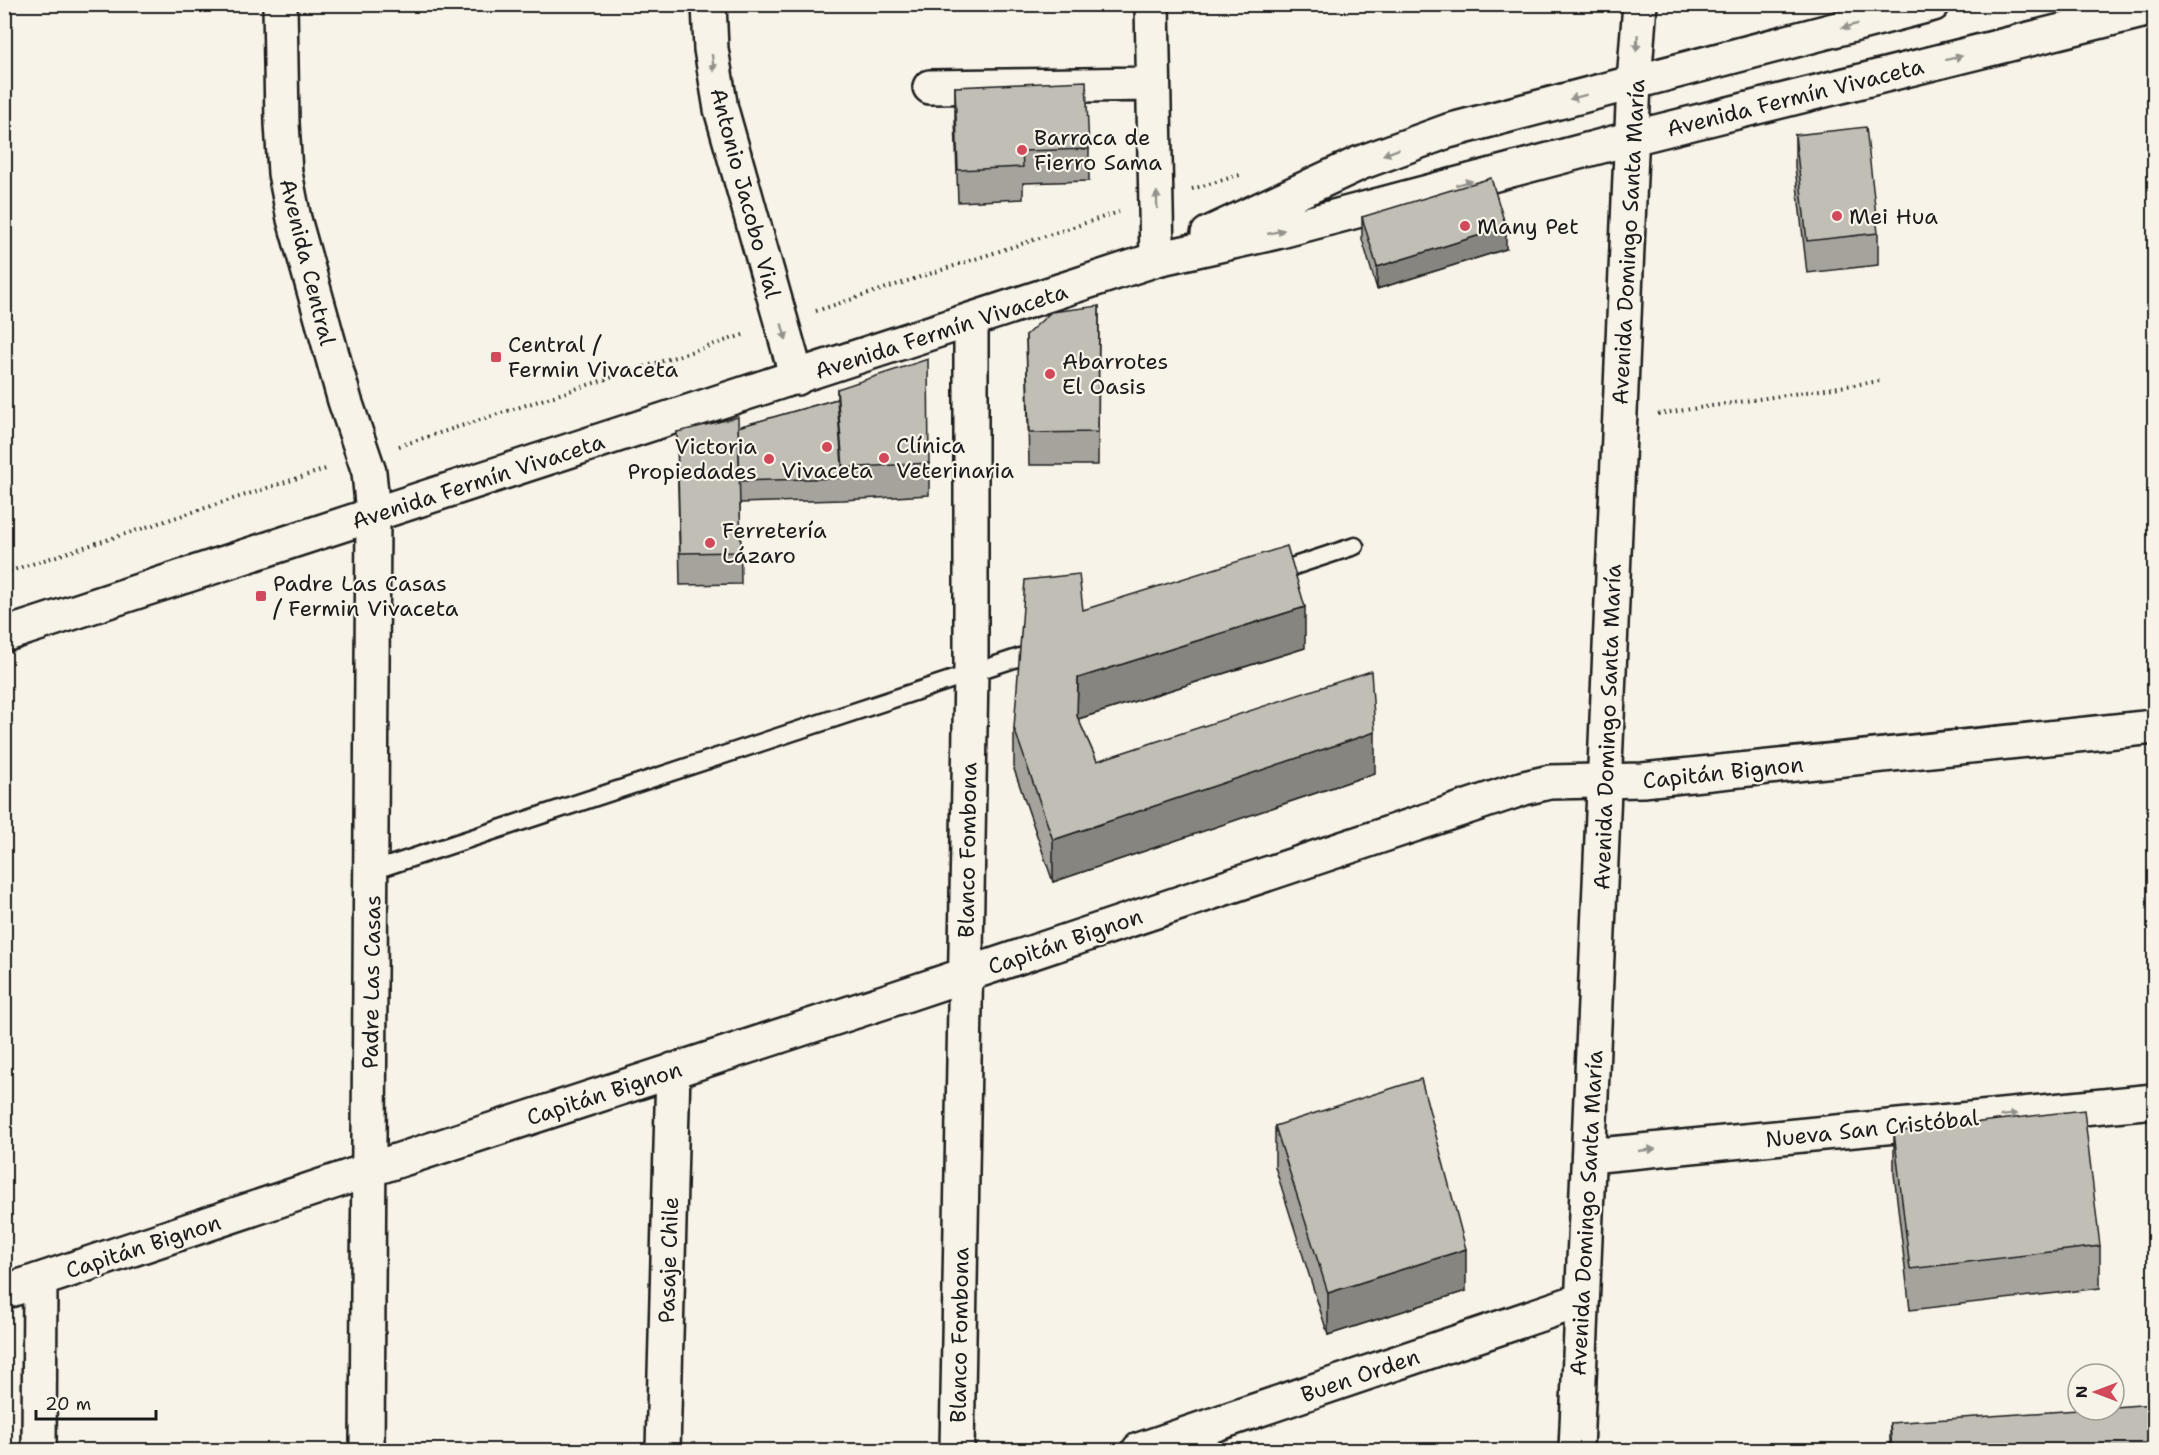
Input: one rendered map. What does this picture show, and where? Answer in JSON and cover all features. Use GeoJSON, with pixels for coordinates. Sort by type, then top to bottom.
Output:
{"type":"FeatureCollection","features":[{"type":"Feature","properties":{"kind":"street","name":"Avenida Central"},"geometry":{"type":"LineString","coordinates":[[280,4],[285,174],[297,231],[345,401],[369,472],[373,514]]}},
{"type":"Feature","properties":{"kind":"street","name":"Antonio Jacobo Vial"},"geometry":{"type":"LineString","coordinates":[[709,4],[711,49],[721,109],[798,378]]}},
{"type":"Feature","properties":{"kind":"street"},"geometry":{"type":"LineString","coordinates":[[1152,4],[1157,259]]}},
{"type":"Feature","properties":{"kind":"street","name":"Avenida Domingo Santa María"},"geometry":{"type":"LineString","coordinates":[[1576,1450],[1634,82],[1640,4]]}},
{"type":"Feature","properties":{"kind":"street","name":"Avenida Fermín Vivaceta"},"geometry":{"type":"LineString","coordinates":[[1157,259],[1360,163],[1448,131],[1933,4]]}},
{"type":"Feature","properties":{"kind":"street","name":"Avenida Fermín Vivaceta"},"geometry":{"type":"LineString","coordinates":[[4,635],[798,378],[1157,259],[1277,232],[1632,138],[2154,8]]}},
{"type":"Feature","properties":{"kind":"street"},"geometry":{"type":"LineString","coordinates":[[930,87],[1153,84]]}},
{"type":"Feature","properties":{"kind":"street","name":"Blanco Fombona"},"geometry":{"type":"LineString","coordinates":[[957,1450],[971,673],[971,320]]}},
{"type":"Feature","properties":{"kind":"street","name":"Padre Las Casas"},"geometry":{"type":"LineString","coordinates":[[367,1450],[373,514]]}},
{"type":"Feature","properties":{"kind":"street","name":"Capitán Bignon"},"geometry":{"type":"LineString","coordinates":[[4,1292],[1524,788],[1550,782],[1683,777],[2154,727]]}},
{"type":"Feature","properties":{"kind":"street","name":"Pasaje Chile"},"geometry":{"type":"LineString","coordinates":[[663,1450],[673,1070]]}},
{"type":"Feature","properties":{"kind":"street","name":"Nueva San Cristóbal"},"geometry":{"type":"LineString","coordinates":[[1589,1156],[2154,1101]]}},
{"type":"Feature","properties":{"kind":"street"},"geometry":{"type":"LineString","coordinates":[[39,1450],[40,1281]]}},
{"type":"Feature","properties":{"kind":"street","name":"Buen Orden"},"geometry":{"type":"LineString","coordinates":[[1139,1450],[1582,1300]]}},
{"type":"Feature","properties":{"kind":"lane"},"geometry":{"type":"LineString","coordinates":[[1257,579],[1355,546]]}},
{"type":"Feature","properties":{"kind":"lane"},"geometry":{"type":"LineString","coordinates":[[372,871],[1023,656]]}},
{"type":"Feature","properties":{"kind":"path"},"geometry":{"type":"LineString","coordinates":[[1662,414],[1880,381]]}},
{"type":"Feature","properties":{"kind":"building"},"geometry":{"type":"Polygon","coordinates":[[[1086,81],[1089,149],[1022,151],[1023,167],[958,170],[955,87],[1086,81]]]}},
{"type":"Feature","properties":{"kind":"building","name":"Mei Hua"},"geometry":{"type":"Polygon","coordinates":[[[1866,127],[1878,233],[1807,241],[1795,135],[1866,127]]]}},
{"type":"Feature","properties":{"kind":"building"},"geometry":{"type":"Polygon","coordinates":[[[1491,178],[1506,227],[1377,267],[1362,217],[1491,178]]]}},
{"type":"Feature","properties":{"kind":"building"},"geometry":{"type":"Polygon","coordinates":[[[1099,306],[1098,432],[1029,433],[1026,335],[1051,312],[1099,306]]]}},
{"type":"Feature","properties":{"kind":"building","name":"Clínica Veterinaria"},"geometry":{"type":"Polygon","coordinates":[[[928,359],[929,463],[843,468],[837,389],[928,359]]]}},
{"type":"Feature","properties":{"kind":"building"},"geometry":{"type":"Polygon","coordinates":[[[837,399],[843,478],[740,481],[738,427],[837,399]]]}},
{"type":"Feature","properties":{"kind":"building","name":"Ferretería Lázaro"},"geometry":{"type":"Polygon","coordinates":[[[738,417],[741,552],[680,553],[677,432],[738,417]]]}},
{"type":"Feature","properties":{"kind":"building"},"geometry":{"type":"Polygon","coordinates":[[[1287,546],[1305,607],[1078,678],[1077,716],[1097,761],[1371,671],[1375,732],[1053,840],[1014,728],[1025,580],[1079,574],[1083,610],[1287,546]]]}},
{"type":"Feature","properties":{"kind":"building"},"geometry":{"type":"Polygon","coordinates":[[[1421,1079],[1466,1249],[1328,1293],[1275,1126],[1421,1079]]]}},
{"type":"Feature","properties":{"kind":"building"},"geometry":{"type":"Polygon","coordinates":[[[2084,1110],[2100,1246],[1910,1269],[1894,1132],[2084,1110]]]}},
{"type":"Feature","properties":{"kind":"building"},"geometry":{"type":"Polygon","coordinates":[[[2154,1404],[2154,1450],[1892,1450],[1890,1423],[2066,1411],[2066,1422],[2126,1422],[2126,1406],[2154,1404]]]}},
{"type":"Feature","properties":{"kind":"place","name":"Barraca de Fierro Sama"},"geometry":{"type":"Point","coordinates":[1022,150]}},
{"type":"Feature","properties":{"kind":"place","name":"Mei Hua"},"geometry":{"type":"Point","coordinates":[1837,216]}},
{"type":"Feature","properties":{"kind":"place","name":"Many Pet"},"geometry":{"type":"Point","coordinates":[1465,226]}},
{"type":"Feature","properties":{"kind":"place","name":"Central / Fermin Vivaceta"},"geometry":{"type":"Point","coordinates":[496,357]}},
{"type":"Feature","properties":{"kind":"place","name":"Abarrotes El Oasis"},"geometry":{"type":"Point","coordinates":[1050,374]}},
{"type":"Feature","properties":{"kind":"place","name":"Vivaceta"},"geometry":{"type":"Point","coordinates":[827,447]}},
{"type":"Feature","properties":{"kind":"place","name":"Clínica Veterinaria"},"geometry":{"type":"Point","coordinates":[884,458]}},
{"type":"Feature","properties":{"kind":"place","name":"Victoria Propiedades"},"geometry":{"type":"Point","coordinates":[769,459]}},
{"type":"Feature","properties":{"kind":"place","name":"Ferretería Lázaro"},"geometry":{"type":"Point","coordinates":[710,543]}},
{"type":"Feature","properties":{"kind":"place","name":"Padre Las Casas / Fermin Vivaceta"},"geometry":{"type":"Point","coordinates":[261,596]}}]}
